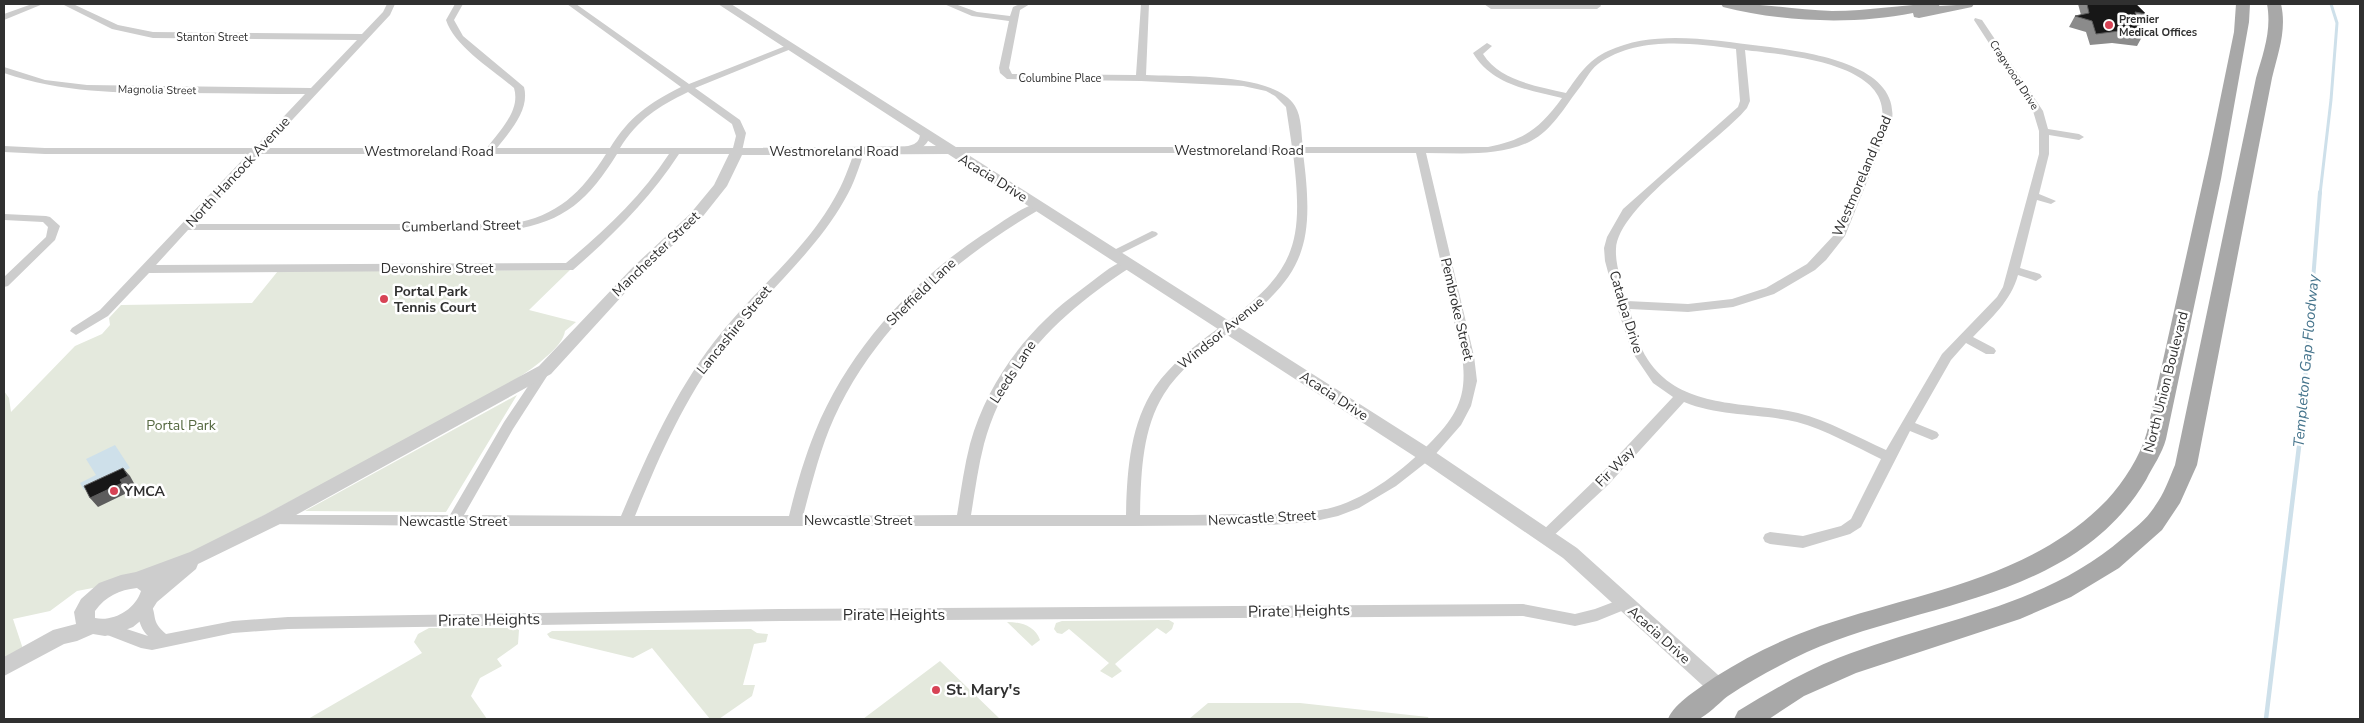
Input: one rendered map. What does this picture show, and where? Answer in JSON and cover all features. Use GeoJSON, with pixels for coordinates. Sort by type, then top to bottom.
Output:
{"type":"FeatureCollection","features":[{"type":"Feature","properties":{"kind":"main road"},"geometry":{"type":"LineString","coordinates":[[1728,4],[1804,13],[1868,8],[1886,4]]}},
{"type":"Feature","properties":{"kind":"main road"},"geometry":{"type":"LineString","coordinates":[[1770,4],[1903,10],[1933,4]]}},
{"type":"Feature","properties":{"kind":"main road"},"geometry":{"type":"LineString","coordinates":[[1868,8],[1914,14],[1967,4]]}},
{"type":"Feature","properties":{"kind":"main road","name":"North Union Boulevard"},"geometry":{"type":"LineString","coordinates":[[1681,719],[1720,689],[1769,658],[1842,628],[2006,578],[2050,558],[2080,539],[2103,521],[2122,500],[2152,449],[2221,141],[2243,4]]}},
{"type":"Feature","properties":{"kind":"main road"},"geometry":{"type":"LineString","coordinates":[[1747,719],[1792,690],[1840,667],[2030,606],[2062,592],[2095,574],[2126,551],[2155,524],[2173,497],[2186,465],[2264,78],[2275,37],[2276,12],[2274,4]]}},
{"type":"Feature","properties":{"kind":"street"},"geometry":{"type":"LineString","coordinates":[[4,17],[39,4]]}},
{"type":"Feature","properties":{"kind":"street","name":"Stanton Street"},"geometry":{"type":"LineString","coordinates":[[66,4],[115,27],[153,35],[364,37]]}},
{"type":"Feature","properties":{"kind":"street","name":"North Hancock Avenue"},"geometry":{"type":"LineString","coordinates":[[76,331],[104,313],[187,227],[387,12],[391,4]]}},
{"type":"Feature","properties":{"kind":"street"},"geometry":{"type":"LineString","coordinates":[[459,4],[450,20],[455,33],[519,87],[522,92],[520,108],[490,151]]}},
{"type":"Feature","properties":{"kind":"street","name":"Manchester Street"},"geometry":{"type":"LineString","coordinates":[[454,521],[517,410],[545,370],[639,268],[695,217],[720,186],[742,136],[740,126],[571,4]]}},
{"type":"Feature","properties":{"kind":"street","name":"Acacia Drive"},"geometry":{"type":"LineString","coordinates":[[724,4],[1426,455],[1545,535],[1570,554],[1720,689]]}},
{"type":"Feature","properties":{"kind":"street"},"geometry":{"type":"LineString","coordinates":[[948,4],[975,14],[1014,19],[1016,9],[1026,4]]}},
{"type":"Feature","properties":{"kind":"street"},"geometry":{"type":"LineString","coordinates":[[1141,78],[1145,4]]}},
{"type":"Feature","properties":{"kind":"street"},"geometry":{"type":"LineString","coordinates":[[1488,4],[1491,6],[1597,6],[1596,4]]}},
{"type":"Feature","properties":{"kind":"street","name":"Columbine Place"},"geometry":{"type":"LineString","coordinates":[[1014,19],[1004,68],[1005,73],[1010,77],[1141,78]]}},
{"type":"Feature","properties":{"kind":"street","name":"Cragwood Drive"},"geometry":{"type":"LineString","coordinates":[[1770,538],[1803,542],[1845,530],[1856,524],[1889,457],[1946,357],[2001,300],[2009,286],[2044,154],[2044,131],[2038,112],[1978,20]]}},
{"type":"Feature","properties":{"kind":"street","name":"Westmoreland Road"},"geometry":{"type":"LineString","coordinates":[[4,148],[45,151],[1488,150],[1523,142],[1539,134],[1595,63],[1623,49],[1668,42],[1740,47],[1815,57],[1844,66],[1869,80],[1879,89],[1889,103],[1890,111],[1887,120],[1839,236],[1811,267],[1784,284],[1752,298],[1733,303],[1688,308],[1624,305]]}},
{"type":"Feature","properties":{"kind":"street"},"geometry":{"type":"LineString","coordinates":[[1613,43],[1623,49]]}},
{"type":"Feature","properties":{"kind":"street"},"geometry":{"type":"LineString","coordinates":[[1487,46],[1478,53],[1482,61],[1494,72],[1511,80],[1569,97]]}},
{"type":"Feature","properties":{"kind":"street","name":"Cumberland Street"},"geometry":{"type":"LineString","coordinates":[[187,227],[524,226],[550,218],[577,200],[588,188],[614,151],[624,133],[641,116],[664,100],[791,47]]}},
{"type":"Feature","properties":{"kind":"street","name":"Catalpa Drive"},"geometry":{"type":"LineString","coordinates":[[1740,47],[1745,101],[1742,108],[1627,211],[1613,237],[1610,248],[1611,261],[1638,352],[1644,364],[1665,385],[1682,396],[1723,408],[1798,418],[1816,424],[1889,457]]}},
{"type":"Feature","properties":{"kind":"street","name":"Magnolia Street"},"geometry":{"type":"LineString","coordinates":[[4,70],[25,79],[46,84],[91,89],[313,91]]}},
{"type":"Feature","properties":{"kind":"street","name":"Windsor Avenue"},"geometry":{"type":"LineString","coordinates":[[1133,521],[1135,461],[1143,424],[1151,404],[1165,382],[1181,363],[1200,346],[1243,317],[1281,279],[1296,253],[1303,219],[1293,113],[1290,106],[1269,89],[1243,83],[1141,78]]}},
{"type":"Feature","properties":{"kind":"street"},"geometry":{"type":"LineString","coordinates":[[2044,131],[2079,137]]}},
{"type":"Feature","properties":{"kind":"street"},"geometry":{"type":"LineString","coordinates":[[905,150],[921,145],[925,140],[925,133]]}},
{"type":"Feature","properties":{"kind":"street","name":"Lancashire Street"},"geometry":{"type":"LineString","coordinates":[[626,521],[665,429],[688,388],[733,326],[791,264],[826,221],[849,182],[860,150]]}},
{"type":"Feature","properties":{"kind":"street","name":"Pembroke Street"},"geometry":{"type":"LineString","coordinates":[[1420,150],[1471,375],[1470,390],[1454,426],[1426,455]]}},
{"type":"Feature","properties":{"kind":"street","name":"Devonshire Street"},"geometry":{"type":"LineString","coordinates":[[146,269],[569,267],[621,222],[648,193],[676,151]]}},
{"type":"Feature","properties":{"kind":"street"},"geometry":{"type":"LineString","coordinates":[[2034,196],[2051,201]]}},
{"type":"Feature","properties":{"kind":"street","name":"Sheffield Lane"},"geometry":{"type":"LineString","coordinates":[[795,520],[811,461],[833,406],[865,352],[886,325],[922,287],[994,231],[1038,206]]}},
{"type":"Feature","properties":{"kind":"street"},"geometry":{"type":"LineString","coordinates":[[4,217],[37,217],[46,219],[54,226],[51,238],[4,283]]}},
{"type":"Feature","properties":{"kind":"street"},"geometry":{"type":"LineString","coordinates":[[1112,254],[1152,234]]}},
{"type":"Feature","properties":{"kind":"street","name":"Leeds Lane"},"geometry":{"type":"LineString","coordinates":[[963,520],[980,434],[988,410],[1002,382],[1025,349],[1055,316],[1090,287],[1127,264]]}},
{"type":"Feature","properties":{"kind":"street"},"geometry":{"type":"LineString","coordinates":[[2014,270],[2036,277]]}},
{"type":"Feature","properties":{"kind":"street"},"geometry":{"type":"LineString","coordinates":[[1964,337],[1990,351]]}},
{"type":"Feature","properties":{"kind":"street"},"geometry":{"type":"LineString","coordinates":[[92,622],[90,602],[102,591],[116,584],[137,580],[196,557],[271,520],[545,370]]}},
{"type":"Feature","properties":{"kind":"street","name":"Fir Way"},"geometry":{"type":"LineString","coordinates":[[1545,535],[1603,481],[1682,396]]}},
{"type":"Feature","properties":{"kind":"street"},"geometry":{"type":"LineString","coordinates":[[1908,424],[1932,435]]}},
{"type":"Feature","properties":{"kind":"street","name":"Newcastle Street"},"geometry":{"type":"LineString","coordinates":[[271,520],[1133,521],[1300,519],[1321,516],[1362,502],[1392,482],[1426,455]]}},
{"type":"Feature","properties":{"kind":"street"},"geometry":{"type":"LineString","coordinates":[[4,667],[60,636],[77,633],[92,622],[130,618],[196,557]]}},
{"type":"Feature","properties":{"kind":"street"},"geometry":{"type":"LineString","coordinates":[[137,580],[149,585],[151,590],[148,601],[148,627],[162,640]]}},
{"type":"Feature","properties":{"kind":"street","name":"Pirate Heights"},"geometry":{"type":"LineString","coordinates":[[92,622],[141,642],[152,644],[162,640],[179,639],[252,625],[288,623],[761,616],[1506,610],[1523,610],[1575,620],[1597,615],[1624,604]]}},
{"type":"Feature","properties":{"kind":"green space","name":"Portal Park"},"geometry":{"type":"Polygon","coordinates":[[[570,270],[529,310],[576,322],[565,331],[555,348],[534,367],[491,395],[185,557],[98,587],[77,591],[50,611],[13,619],[23,649],[4,659],[4,391],[9,398],[11,412],[75,346],[102,334],[110,325],[109,318],[121,305],[252,303],[278,271],[570,270]]]}},
{"type":"Feature","properties":{"kind":"green space"},"geometry":{"type":"Polygon","coordinates":[[[517,395],[446,512],[305,511],[517,395]]]}},
{"type":"Feature","properties":{"kind":"green space"},"geometry":{"type":"Polygon","coordinates":[[[1169,620],[1174,623],[1172,629],[1166,634],[1157,628],[1115,664],[1122,671],[1112,678],[1100,671],[1109,663],[1069,629],[1062,634],[1057,633],[1054,629],[1056,623],[1062,621],[1169,620]]]}},
{"type":"Feature","properties":{"kind":"green space"},"geometry":{"type":"Polygon","coordinates":[[[1007,622],[1031,628],[1040,640],[1032,646],[1007,622]]]}},
{"type":"Feature","properties":{"kind":"green space"},"geometry":{"type":"Polygon","coordinates":[[[429,628],[515,628],[519,630],[518,644],[497,659],[502,666],[480,678],[471,696],[487,719],[308,719],[422,653],[414,642],[418,634],[429,628]]]}},
{"type":"Feature","properties":{"kind":"green space"},"geometry":{"type":"Polygon","coordinates":[[[751,629],[757,633],[768,634],[766,642],[754,644],[743,685],[755,685],[752,696],[719,719],[710,719],[652,648],[633,658],[550,638],[547,634],[552,631],[751,629]]]}},
{"type":"Feature","properties":{"kind":"green space","name":"St. Mary's"},"geometry":{"type":"Polygon","coordinates":[[[940,661],[1000,719],[863,719],[940,661]]]}},
{"type":"Feature","properties":{"kind":"green space"},"geometry":{"type":"Polygon","coordinates":[[[1208,703],[1300,703],[1428,717],[1429,719],[1189,719],[1208,703]]]}},
{"type":"Feature","properties":{"kind":"water"},"geometry":{"type":"Polygon","coordinates":[[[115,445],[130,468],[84,490],[80,483],[96,475],[86,459],[115,445]]]}},
{"type":"Feature","properties":{"kind":"building","name":"Premier Medical Offices"},"geometry":{"type":"Polygon","coordinates":[[[2087,4],[2136,4],[2146,14],[2135,12],[2143,35],[2119,31],[2096,34],[2092,21],[2075,16],[2089,13],[2087,4]]]}},
{"type":"Feature","properties":{"kind":"building"},"geometry":{"type":"Polygon","coordinates":[[[123,468],[128,476],[120,480],[122,483],[90,498],[84,486],[123,468]]]}},
{"type":"Feature","properties":{"kind":"waterway","name":"Templeton Gap Floodway"},"geometry":{"type":"LineString","coordinates":[[2320,194],[2331,100],[2337,23],[2331,4]]}},
{"type":"Feature","properties":{"kind":"waterway","name":"Templeton Gap Floodway"},"geometry":{"type":"LineString","coordinates":[[2301,431],[2320,192]]}},
{"type":"Feature","properties":{"kind":"waterway","name":"Templeton Gap Floodway"},"geometry":{"type":"LineString","coordinates":[[2266,719],[2301,430]]}},
{"type":"Feature","properties":{"kind":"place","name":"Premier Medical Offices"},"geometry":{"type":"Point","coordinates":[2109,25]}},
{"type":"Feature","properties":{"kind":"place","name":"Portal Park Tennis Court"},"geometry":{"type":"Point","coordinates":[384,299]}},
{"type":"Feature","properties":{"kind":"place","name":"YMCA"},"geometry":{"type":"Point","coordinates":[114,491]}},
{"type":"Feature","properties":{"kind":"place","name":"St. Mary's"},"geometry":{"type":"Point","coordinates":[936,690]}}]}
